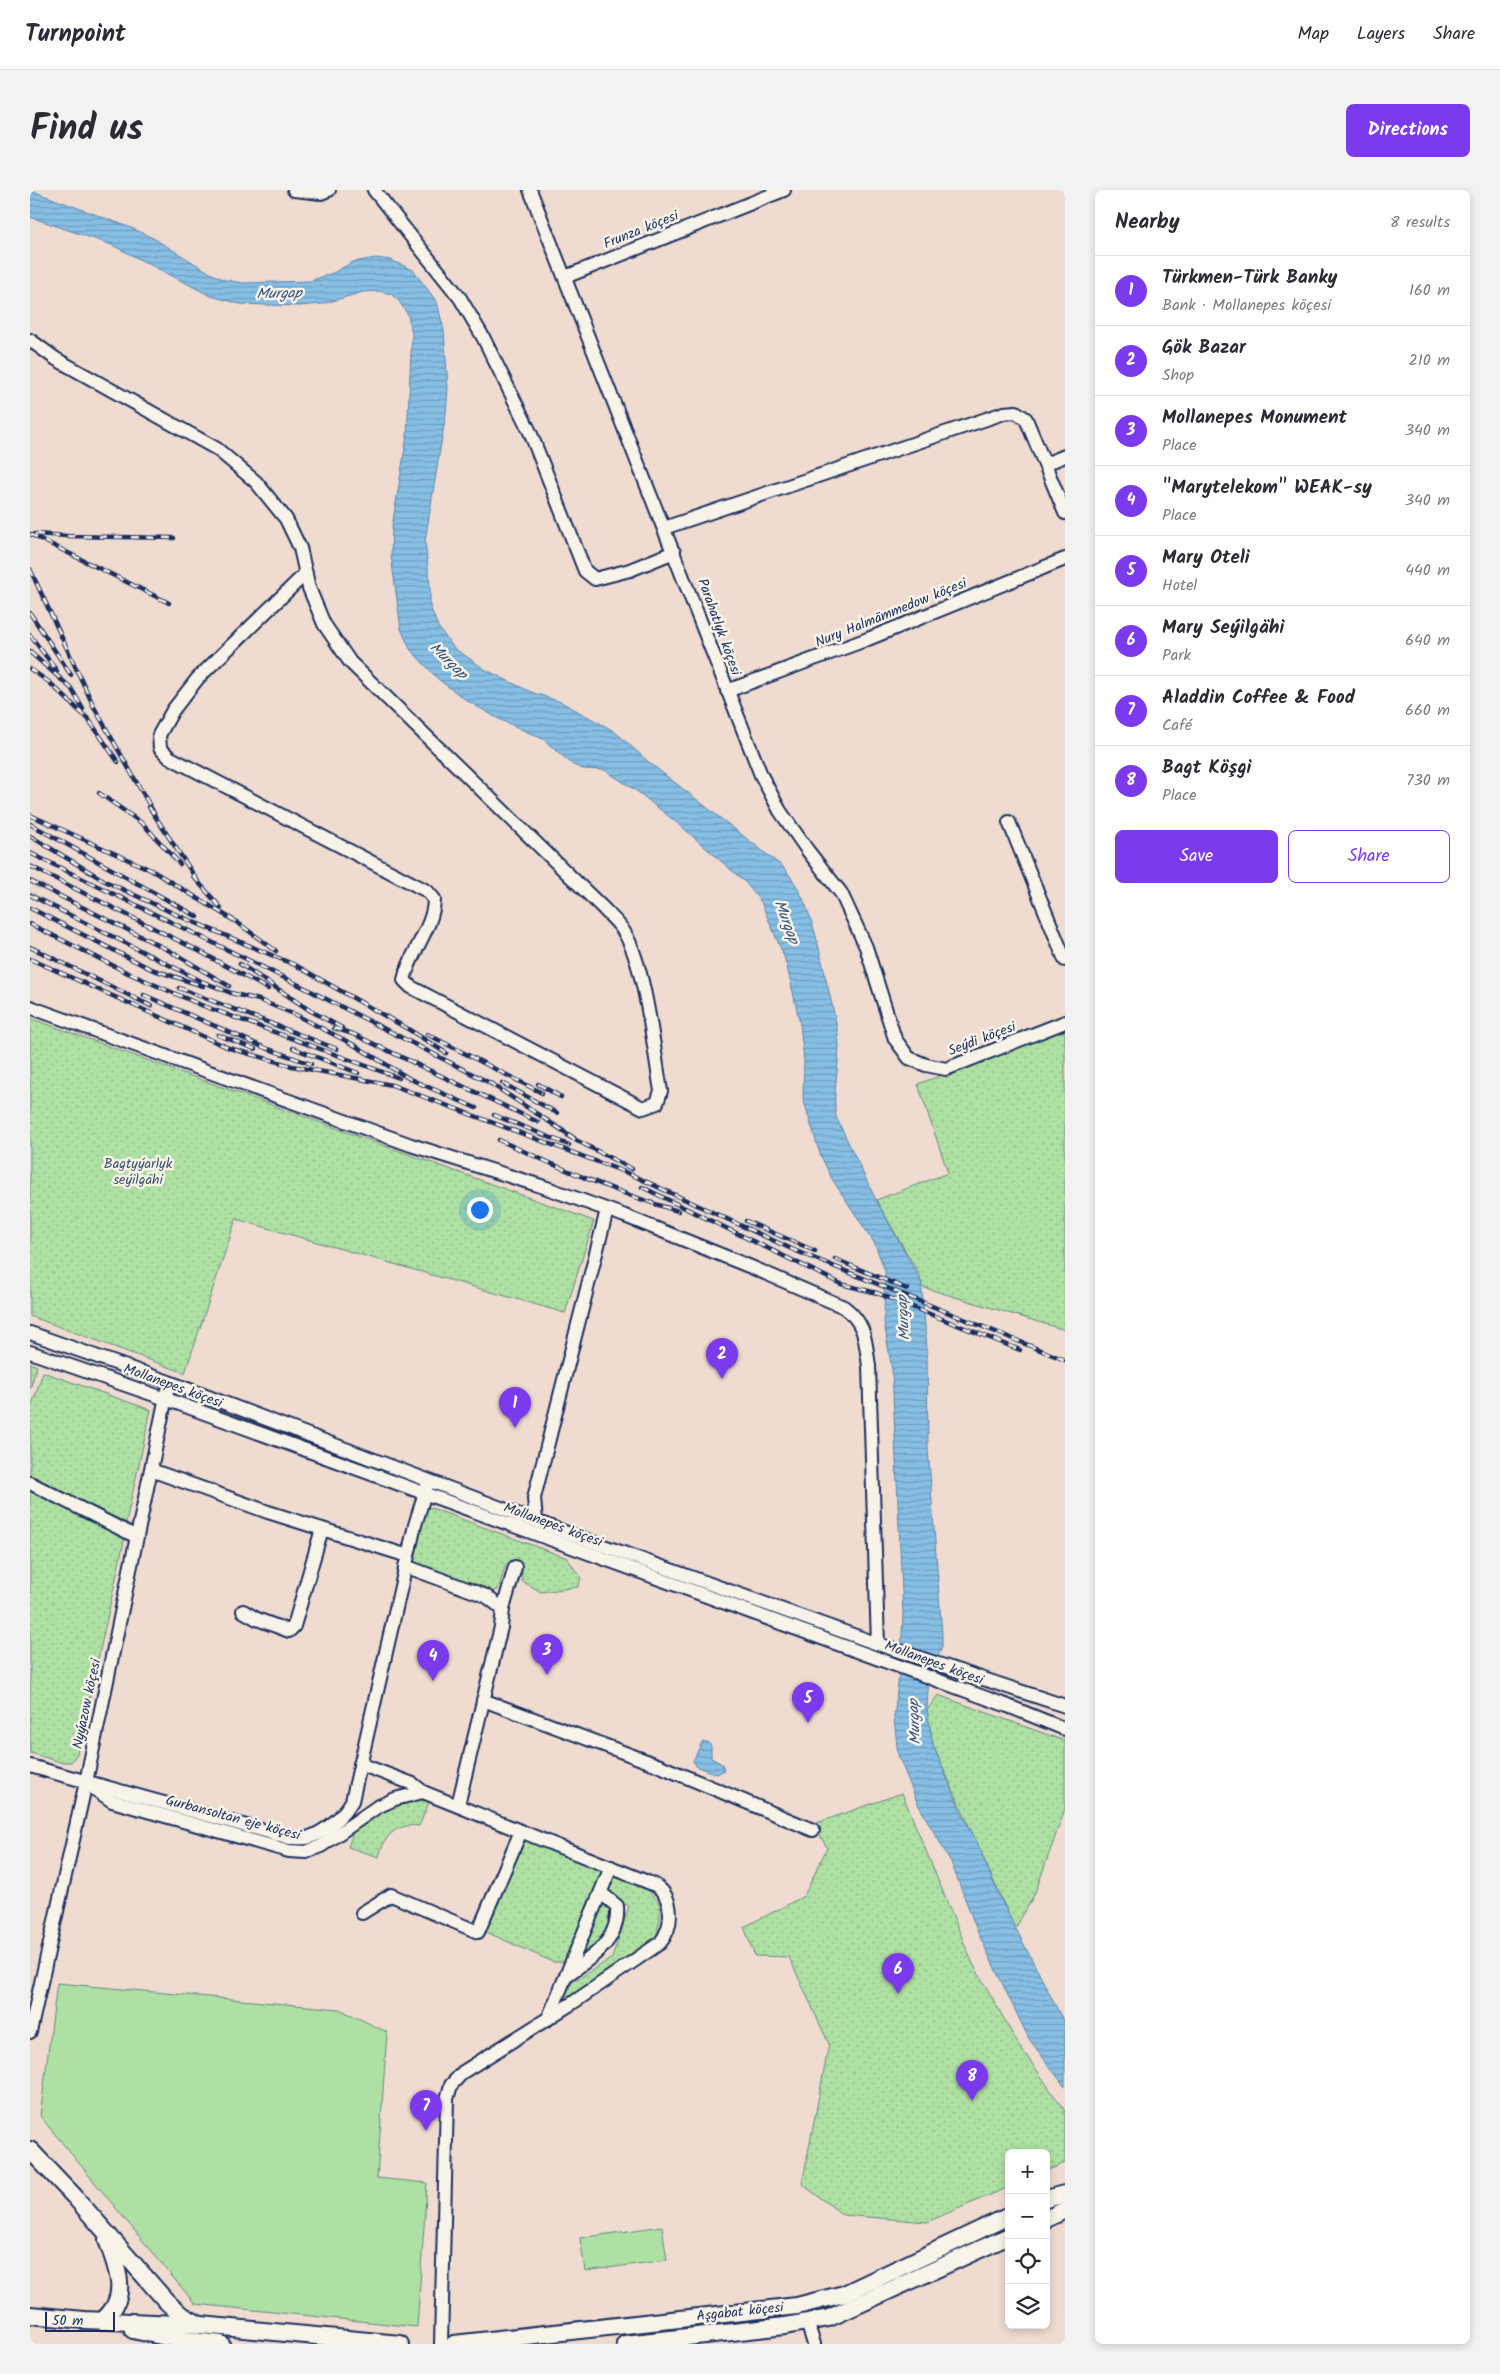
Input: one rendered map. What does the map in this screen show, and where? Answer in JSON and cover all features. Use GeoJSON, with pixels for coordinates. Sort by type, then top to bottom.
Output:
{"type":"FeatureCollection","features":[{"type":"Feature","properties":{"kind":"main road"},"geometry":{"type":"LineString","coordinates":[[30,2150],[74,2196],[174,2309],[201,2325]]}},
{"type":"Feature","properties":{"kind":"main road"},"geometry":{"type":"LineString","coordinates":[[1050,2198],[1065,2194]]}},
{"type":"Feature","properties":{"kind":"main road"},"geometry":{"type":"LineString","coordinates":[[1050,2216],[1065,2210]]}},
{"type":"Feature","properties":{"kind":"main road","name":"Aşgabat köçesi"},"geometry":{"type":"LineString","coordinates":[[454,2344],[798,2306],[833,2299],[1005,2218]]}},
{"type":"Feature","properties":{"kind":"main road"},"geometry":{"type":"LineString","coordinates":[[102,2321],[114,2308],[120,2290],[120,2278],[105,2233]]}},
{"type":"Feature","properties":{"kind":"main road","name":"Aşgabat köçesi"},"geometry":{"type":"LineString","coordinates":[[624,2344],[807,2322],[842,2314],[1005,2238]]}},
{"type":"Feature","properties":{"kind":"main road"},"geometry":{"type":"LineString","coordinates":[[133,2264],[173,2334]]}},
{"type":"Feature","properties":{"kind":"main road"},"geometry":{"type":"LineString","coordinates":[[30,2316],[102,2321],[173,2334],[197,2342],[221,2344]]}},
{"type":"Feature","properties":{"kind":"main road"},"geometry":{"type":"LineString","coordinates":[[84,2320],[173,2334],[201,2325],[400,2344]]}},
{"type":"Feature","properties":{"kind":"street"},"geometry":{"type":"LineString","coordinates":[[294,190],[321,193],[329,190]]}},
{"type":"Feature","properties":{"kind":"street"},"geometry":{"type":"LineString","coordinates":[[374,190],[460,298],[483,337],[530,432],[585,571],[595,579],[630,570],[674,552]]}},
{"type":"Feature","properties":{"kind":"street","name":"Parahatlyk köçesi"},"geometry":{"type":"LineString","coordinates":[[530,190],[761,774],[780,811],[808,851],[842,893],[866,947],[895,1039],[909,1058]]}},
{"type":"Feature","properties":{"kind":"street","name":"Frunza köçesi"},"geometry":{"type":"LineString","coordinates":[[565,277],[784,190]]}},
{"type":"Feature","properties":{"kind":"street"},"geometry":{"type":"LineString","coordinates":[[30,340],[56,359],[217,449],[256,482],[286,519],[300,548],[306,572],[309,588],[324,624],[350,662],[604,909],[624,932],[634,954],[644,992],[661,1092],[657,1103],[643,1108],[411,987],[404,980],[406,968],[434,910],[434,899],[427,891],[169,757],[160,748],[159,735],[172,710],[198,678],[306,572]]}},
{"type":"Feature","properties":{"kind":"street"},"geometry":{"type":"LineString","coordinates":[[664,528],[1004,413],[1016,412],[1026,419],[1065,513]]}},
{"type":"Feature","properties":{"kind":"street"},"geometry":{"type":"LineString","coordinates":[[1045,464],[1065,456]]}},
{"type":"Feature","properties":{"kind":"street","name":"Nury Halmämmedow köçesi"},"geometry":{"type":"LineString","coordinates":[[727,690],[868,639],[1065,559]]}},
{"type":"Feature","properties":{"kind":"street"},"geometry":{"type":"LineString","coordinates":[[1009,822],[1065,960]]}},
{"type":"Feature","properties":{"kind":"street"},"geometry":{"type":"LineString","coordinates":[[30,1007],[411,1145],[544,1187],[607,1210],[742,1263],[844,1307],[854,1315],[862,1326],[869,1366],[878,1644]]}},
{"type":"Feature","properties":{"kind":"street","name":"Seýdi köçesi"},"geometry":{"type":"LineString","coordinates":[[909,1058],[926,1065],[946,1069],[1065,1022]]}},
{"type":"Feature","properties":{"kind":"street"},"geometry":{"type":"LineString","coordinates":[[536,1521],[534,1498],[607,1210]]}},
{"type":"Feature","properties":{"kind":"street","name":"Mollanepes köçesi"},"geometry":{"type":"LineString","coordinates":[[30,1333],[169,1382],[427,1487],[886,1663],[1008,1706],[1065,1729]]}},
{"type":"Feature","properties":{"kind":"street","name":"Mollanepes köçesi"},"geometry":{"type":"LineString","coordinates":[[30,1352],[427,1487],[536,1521],[878,1644],[1065,1706]]}},
{"type":"Feature","properties":{"kind":"street","name":"Nyýazow köçesi"},"geometry":{"type":"LineString","coordinates":[[30,2032],[86,1782],[169,1382]]}},
{"type":"Feature","properties":{"kind":"street"},"geometry":{"type":"LineString","coordinates":[[151,1470],[322,1529],[407,1561],[486,1596],[502,1609]]}},
{"type":"Feature","properties":{"kind":"street"},"geometry":{"type":"LineString","coordinates":[[30,1483],[137,1538]]}},
{"type":"Feature","properties":{"kind":"street","name":"Gurbansoltan eje köçesi"},"geometry":{"type":"LineString","coordinates":[[30,1766],[266,1833],[290,1838],[309,1837],[345,1813],[352,1801],[407,1561],[427,1487]]}},
{"type":"Feature","properties":{"kind":"street"},"geometry":{"type":"LineString","coordinates":[[243,1611],[257,1619],[289,1631],[294,1626],[322,1529]]}},
{"type":"Feature","properties":{"kind":"street"},"geometry":{"type":"LineString","coordinates":[[458,1806],[501,1627],[502,1609],[514,1567]]}},
{"type":"Feature","properties":{"kind":"street"},"geometry":{"type":"LineString","coordinates":[[1008,1706],[1013,1690]]}},
{"type":"Feature","properties":{"kind":"street"},"geometry":{"type":"LineString","coordinates":[[483,1700],[660,1766],[813,1830]]}},
{"type":"Feature","properties":{"kind":"street"},"geometry":{"type":"LineString","coordinates":[[360,1764],[413,1784],[424,1792],[654,1885],[664,1893],[668,1899],[670,1909],[665,1937],[660,1943],[548,2019],[463,2072],[451,2085],[447,2099],[441,2344]]}},
{"type":"Feature","properties":{"kind":"street","name":"Gurbansoltan eje köçesi"},"geometry":{"type":"LineString","coordinates":[[86,1782],[112,1801],[289,1852],[306,1852],[321,1846],[377,1807],[395,1799],[424,1792]]}},
{"type":"Feature","properties":{"kind":"street"},"geometry":{"type":"LineString","coordinates":[[362,1913],[391,1896],[478,1932],[521,1831]]}},
{"type":"Feature","properties":{"kind":"street"},"geometry":{"type":"LineString","coordinates":[[548,2019],[612,1867]]}},
{"type":"Feature","properties":{"kind":"street"},"geometry":{"type":"LineString","coordinates":[[566,1975],[606,1945],[612,1932],[617,1920],[617,1906],[601,1893]]}},
{"type":"Feature","properties":{"kind":"street"},"geometry":{"type":"LineString","coordinates":[[807,2322],[814,2344]]}},
{"type":"Feature","properties":{"kind":"green space","name":"Bagtyýarlyk seýilgähi"},"geometry":{"type":"Polygon","coordinates":[[[30,1018],[594,1221],[565,1313],[236,1219],[185,1373],[30,1316],[30,1018]]]}},
{"type":"Feature","properties":{"kind":"green space"},"geometry":{"type":"Polygon","coordinates":[[[1065,1028],[1065,1330],[922,1287],[919,1274],[876,1200],[948,1173],[918,1084],[1065,1028]]]}},
{"type":"Feature","properties":{"kind":"green space"},"geometry":{"type":"Polygon","coordinates":[[[30,1363],[37,1366],[30,1389],[30,1363]]]}},
{"type":"Feature","properties":{"kind":"green space"},"geometry":{"type":"Polygon","coordinates":[[[43,1372],[151,1410],[125,1527],[30,1478],[30,1411],[43,1372]]]}},
{"type":"Feature","properties":{"kind":"green space"},"geometry":{"type":"Polygon","coordinates":[[[30,1489],[125,1537],[77,1754],[71,1762],[60,1762],[30,1753],[30,1489]]]}},
{"type":"Feature","properties":{"kind":"green space"},"geometry":{"type":"Polygon","coordinates":[[[426,1506],[567,1558],[581,1578],[578,1587],[541,1592],[522,1581],[522,1565],[514,1562],[506,1564],[498,1590],[492,1592],[417,1563],[412,1560],[426,1506]]]}},
{"type":"Feature","properties":{"kind":"green space"},"geometry":{"type":"Polygon","coordinates":[[[938,1695],[1065,1741],[1065,1809],[1035,1893],[1015,1929],[933,1745],[927,1710],[938,1695]]]}},
{"type":"Feature","properties":{"kind":"green space"},"geometry":{"type":"Polygon","coordinates":[[[902,1793],[972,1962],[1017,2042],[1065,2111],[1065,2163],[1050,2169],[1050,2149],[1005,2149],[1005,2189],[927,2222],[843,2215],[802,2184],[829,2044],[789,1957],[755,1956],[744,1927],[804,1896],[827,1848],[814,1824],[902,1793]]]}},
{"type":"Feature","properties":{"kind":"green space"},"geometry":{"type":"Polygon","coordinates":[[[432,1795],[419,1826],[404,1827],[392,1832],[384,1843],[379,1857],[348,1847],[357,1821],[377,1807],[432,1795]]]}},
{"type":"Feature","properties":{"kind":"green space"},"geometry":{"type":"Polygon","coordinates":[[[525,1839],[604,1872],[568,1959],[563,1962],[553,1962],[484,1931],[525,1839]]]}},
{"type":"Feature","properties":{"kind":"green space"},"geometry":{"type":"Polygon","coordinates":[[[614,1875],[646,1888],[660,1904],[660,1919],[656,1938],[643,1952],[561,2003],[571,1983],[612,1958],[629,1906],[606,1895],[614,1875]]]}},
{"type":"Feature","properties":{"kind":"green space"},"geometry":{"type":"Polygon","coordinates":[[[602,1903],[611,1906],[610,1920],[606,1931],[597,1945],[581,1954],[602,1903]]]}},
{"type":"Feature","properties":{"kind":"green space"},"geometry":{"type":"Polygon","coordinates":[[[57,1983],[339,2009],[387,2032],[377,2178],[427,2183],[417,2327],[195,2304],[40,2116],[57,1983]]]}},
{"type":"Feature","properties":{"kind":"green space"},"geometry":{"type":"Polygon","coordinates":[[[662,2226],[667,2260],[585,2271],[580,2238],[662,2226]]]}},
{"type":"Feature","properties":{"kind":"water","name":"Murgap"},"geometry":{"type":"Polygon","coordinates":[[[30,190],[129,227],[153,238],[225,280],[243,283],[310,281],[333,273],[353,262],[376,258],[390,260],[413,270],[437,302],[444,331],[448,388],[446,413],[425,541],[430,586],[430,606],[438,627],[454,648],[486,670],[531,692],[561,702],[614,731],[651,764],[783,867],[793,880],[808,910],[813,926],[838,1032],[839,1054],[835,1099],[836,1117],[876,1200],[921,1281],[927,1348],[928,1448],[942,1635],[942,1646],[932,1671],[928,1690],[927,1710],[933,1745],[999,1896],[1065,2024],[1065,2087],[1029,2039],[978,1933],[951,1862],[918,1804],[898,1755],[894,1718],[901,1656],[903,1614],[892,1370],[884,1322],[885,1271],[875,1244],[832,1179],[820,1154],[803,1098],[804,1061],[800,1024],[790,979],[784,956],[761,902],[745,882],[681,826],[638,792],[605,770],[583,769],[573,765],[543,739],[499,719],[466,700],[438,679],[410,649],[401,629],[391,556],[392,527],[407,436],[412,334],[408,315],[399,301],[391,294],[379,291],[363,292],[322,304],[299,306],[240,304],[211,296],[112,245],[30,217],[30,190]]]}},
{"type":"Feature","properties":{"kind":"water"},"geometry":{"type":"Polygon","coordinates":[[[702,1742],[708,1742],[711,1746],[711,1758],[722,1764],[724,1770],[717,1774],[697,1767],[693,1761],[702,1742]]]}},
{"type":"Feature","properties":{"kind":"railway"},"geometry":{"type":"LineString","coordinates":[[30,534],[169,603]]}},
{"type":"Feature","properties":{"kind":"railway"},"geometry":{"type":"LineString","coordinates":[[35,534],[174,538]]}},
{"type":"Feature","properties":{"kind":"railway"},"geometry":{"type":"LineString","coordinates":[[30,569],[94,707],[154,813]]}},
{"type":"Feature","properties":{"kind":"railway"},"geometry":{"type":"LineString","coordinates":[[30,613],[71,675]]}},
{"type":"Feature","properties":{"kind":"railway"},"geometry":{"type":"LineString","coordinates":[[30,635],[57,671]]}},
{"type":"Feature","properties":{"kind":"railway"},"geometry":{"type":"LineString","coordinates":[[30,652],[71,688],[83,709]]}},
{"type":"Feature","properties":{"kind":"railway"},"geometry":{"type":"LineString","coordinates":[[30,669],[49,682],[89,720],[118,762]]}},
{"type":"Feature","properties":{"kind":"railway"},"geometry":{"type":"LineString","coordinates":[[99,793],[143,824],[180,864]]}},
{"type":"Feature","properties":{"kind":"railway"},"geometry":{"type":"LineString","coordinates":[[149,807],[197,880]]}},
{"type":"Feature","properties":{"kind":"railway"},"geometry":{"type":"LineString","coordinates":[[30,815],[151,870],[238,923],[276,951]]}},
{"type":"Feature","properties":{"kind":"railway"},"geometry":{"type":"LineString","coordinates":[[30,824],[198,917]]}},
{"type":"Feature","properties":{"kind":"railway"},"geometry":{"type":"LineString","coordinates":[[30,836],[105,881],[177,915],[295,965],[408,1029],[446,1053]]}},
{"type":"Feature","properties":{"kind":"railway"},"geometry":{"type":"LineString","coordinates":[[30,853],[299,985],[490,1083],[574,1138]]}},
{"type":"Feature","properties":{"kind":"railway"},"geometry":{"type":"LineString","coordinates":[[30,866],[199,951],[268,989]]}},
{"type":"Feature","properties":{"kind":"railway"},"geometry":{"type":"LineString","coordinates":[[193,876],[221,908]]}},
{"type":"Feature","properties":{"kind":"railway"},"geometry":{"type":"LineString","coordinates":[[30,881],[170,951],[229,986]]}},
{"type":"Feature","properties":{"kind":"railway"},"geometry":{"type":"LineString","coordinates":[[30,895],[201,981],[294,1014],[354,1045],[410,1079],[476,1108]]}},
{"type":"Feature","properties":{"kind":"railway"},"geometry":{"type":"LineString","coordinates":[[30,908],[151,969],[203,986]]}},
{"type":"Feature","properties":{"kind":"railway"},"geometry":{"type":"LineString","coordinates":[[30,924],[128,973],[201,1005],[399,1078]]}},
{"type":"Feature","properties":{"kind":"railway"},"geometry":{"type":"LineString","coordinates":[[30,947],[151,1006]]}},
{"type":"Feature","properties":{"kind":"railway"},"geometry":{"type":"LineString","coordinates":[[30,959],[229,1048],[292,1066],[392,1085],[630,1174],[796,1251],[1065,1360]]}},
{"type":"Feature","properties":{"kind":"railway"},"geometry":{"type":"LineString","coordinates":[[240,964],[311,1011],[342,1028]]}},
{"type":"Feature","properties":{"kind":"railway"},"geometry":{"type":"LineString","coordinates":[[179,988],[337,1049]]}},
{"type":"Feature","properties":{"kind":"railway"},"geometry":{"type":"LineString","coordinates":[[144,995],[263,1047],[311,1064]]}},
{"type":"Feature","properties":{"kind":"railway"},"geometry":{"type":"LineString","coordinates":[[334,1028],[353,1034],[538,1122]]}},
{"type":"Feature","properties":{"kind":"railway"},"geometry":{"type":"LineString","coordinates":[[427,1034],[542,1093]]}},
{"type":"Feature","properties":{"kind":"railway"},"geometry":{"type":"LineString","coordinates":[[218,1035],[255,1049]]}},
{"type":"Feature","properties":{"kind":"railway"},"geometry":{"type":"LineString","coordinates":[[293,1048],[358,1073]]}},
{"type":"Feature","properties":{"kind":"railway"},"geometry":{"type":"LineString","coordinates":[[502,1083],[557,1113]]}},
{"type":"Feature","properties":{"kind":"railway"},"geometry":{"type":"LineString","coordinates":[[538,1084],[561,1097]]}},
{"type":"Feature","properties":{"kind":"railway"},"geometry":{"type":"LineString","coordinates":[[494,1115],[569,1145]]}},
{"type":"Feature","properties":{"kind":"railway"},"geometry":{"type":"LineString","coordinates":[[568,1136],[632,1169]]}},
{"type":"Feature","properties":{"kind":"railway"},"geometry":{"type":"LineString","coordinates":[[499,1140],[610,1188],[678,1211]]}},
{"type":"Feature","properties":{"kind":"railway"},"geometry":{"type":"LineString","coordinates":[[642,1187],[841,1284],[877,1293],[1020,1350]]}},
{"type":"Feature","properties":{"kind":"railway"},"geometry":{"type":"LineString","coordinates":[[746,1221],[815,1251]]}},
{"type":"Feature","properties":{"kind":"railway"},"geometry":{"type":"LineString","coordinates":[[835,1259],[907,1289]]}},
{"type":"Feature","properties":{"kind":"place","name":"Gök Bazar"},"geometry":{"type":"Point","coordinates":[722,1379]}},
{"type":"Feature","properties":{"kind":"place","name":"Türkmen-Türk Banky"},"geometry":{"type":"Point","coordinates":[515,1428]}},
{"type":"Feature","properties":{"kind":"place","name":"Mollanepes Monument"},"geometry":{"type":"Point","coordinates":[547,1675]}},
{"type":"Feature","properties":{"kind":"place","name":"\"Marytelekom\" WEAK-sy"},"geometry":{"type":"Point","coordinates":[433,1681]}},
{"type":"Feature","properties":{"kind":"place","name":"Mary Oteli"},"geometry":{"type":"Point","coordinates":[808,1723]}},
{"type":"Feature","properties":{"kind":"place","name":"Mary Seýilgähi"},"geometry":{"type":"Point","coordinates":[898,1994]}},
{"type":"Feature","properties":{"kind":"place","name":"Bagt Köşgi"},"geometry":{"type":"Point","coordinates":[972,2101]}},
{"type":"Feature","properties":{"kind":"place","name":"Aladdin Coffee & Food"},"geometry":{"type":"Point","coordinates":[426,2131]}}]}
